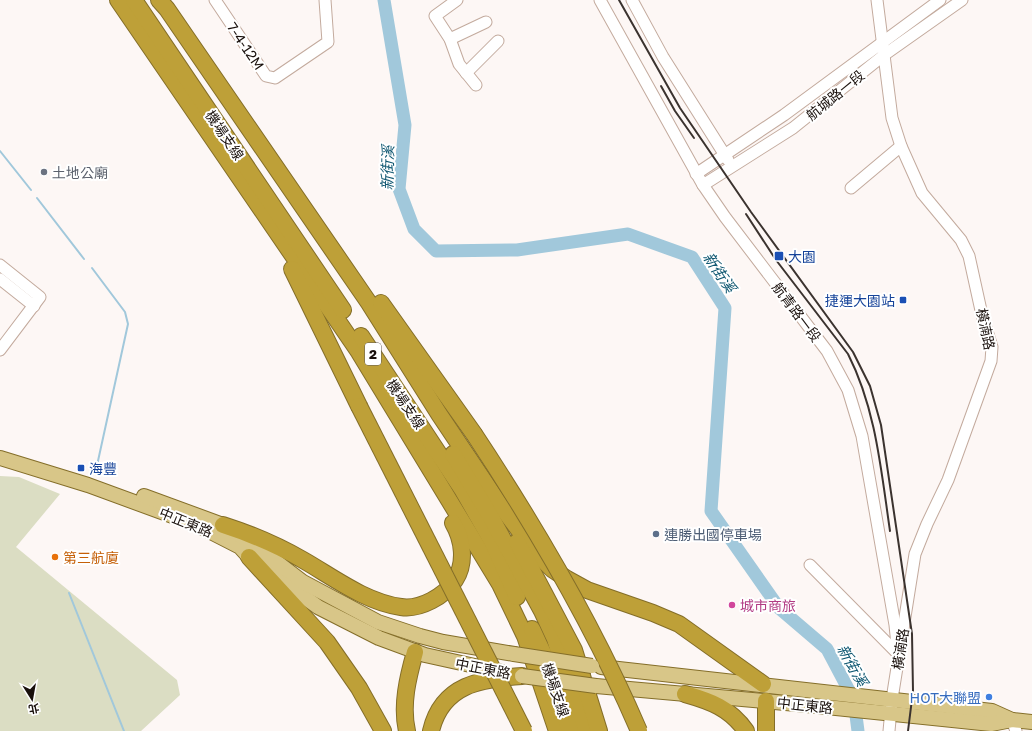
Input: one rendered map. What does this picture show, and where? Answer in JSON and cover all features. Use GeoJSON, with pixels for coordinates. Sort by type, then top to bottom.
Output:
{"type":"FeatureCollection","features":[{"type":"Feature","properties":{"kind":"highway"},"geometry":{"type":"LineString","coordinates":[[118,0],[276,233],[359,352],[400,422],[500,584],[525,636],[555,727]]}},
{"type":"Feature","properties":{"kind":"highway","name":"機場支線"},"geometry":{"type":"LineString","coordinates":[[134,0],[420,423],[462,490],[493,543],[545,657],[570,731]]}},
{"type":"Feature","properties":{"kind":"highway","name":"機場支線"},"geometry":{"type":"LineString","coordinates":[[152,0],[403,368],[492,519],[542,611],[595,729]]}},
{"type":"Feature","properties":{"kind":"highway"},"geometry":{"type":"LineString","coordinates":[[158,0],[167,9],[369,303],[439,414],[486,484],[536,553],[562,576],[587,590],[669,619],[679,624],[765,690],[766,731]]}},
{"type":"Feature","properties":{"kind":"highway"},"geometry":{"type":"LineString","coordinates":[[192,45],[230,92],[474,434],[540,536],[573,594],[603,653],[639,731]]}},
{"type":"Feature","properties":{"kind":"highway"},"geometry":{"type":"LineString","coordinates":[[276,233],[282,249],[359,406],[524,731]]}},
{"type":"Feature","properties":{"kind":"highway"},"geometry":{"type":"LineString","coordinates":[[223,525],[266,540],[357,591],[381,602],[402,607],[418,606],[433,600],[446,591],[460,573],[463,562],[462,545],[456,527],[411,450],[400,422]]}},
{"type":"Feature","properties":{"kind":"highway"},"geometry":{"type":"LineString","coordinates":[[486,484],[574,650],[595,729]]}},
{"type":"Feature","properties":{"kind":"highway"},"geometry":{"type":"LineString","coordinates":[[249,557],[327,642],[359,688],[383,731]]}},
{"type":"Feature","properties":{"kind":"highway"},"geometry":{"type":"LineString","coordinates":[[407,731],[406,696],[409,674],[416,652]]}},
{"type":"Feature","properties":{"kind":"highway"},"geometry":{"type":"LineString","coordinates":[[431,731],[436,712],[458,690],[474,682],[491,678],[522,676]]}},
{"type":"Feature","properties":{"kind":"highway"},"geometry":{"type":"LineString","coordinates":[[685,694],[721,706],[739,721],[746,731]]}},
{"type":"Feature","properties":{"kind":"main road","name":"中正東路"},"geometry":{"type":"LineString","coordinates":[[0,449],[90,477],[181,508],[223,525],[249,541],[303,582],[378,622],[420,636],[514,654],[765,690],[832,708],[1014,726],[1032,722]]}},
{"type":"Feature","properties":{"kind":"main road","name":"中正東路"},"geometry":{"type":"LineString","coordinates":[[0,458],[88,485],[197,525],[240,547],[249,557],[318,607],[357,628],[416,652],[454,663],[522,676],[596,686],[685,694],[765,690],[833,692],[992,711],[1014,726]]}},
{"type":"Feature","properties":{"kind":"main road"},"geometry":{"type":"LineString","coordinates":[[416,652],[420,636]]}},
{"type":"Feature","properties":{"kind":"street","name":"7-4-12M"},"geometry":{"type":"LineString","coordinates":[[215,0],[266,76],[270,78],[275,78],[328,42],[325,0]]}},
{"type":"Feature","properties":{"kind":"street"},"geometry":{"type":"LineString","coordinates":[[457,0],[435,16],[450,39],[459,64],[476,85]]}},
{"type":"Feature","properties":{"kind":"street","name":"航青路一段"},"geometry":{"type":"LineString","coordinates":[[600,0],[696,174],[725,217],[827,351],[848,390],[862,436],[870,477],[895,625],[898,658]]}},
{"type":"Feature","properties":{"kind":"street"},"geometry":{"type":"LineString","coordinates":[[632,0],[664,57],[732,166]]}},
{"type":"Feature","properties":{"kind":"street","name":"橫湳路"},"geometry":{"type":"LineString","coordinates":[[877,0],[892,118],[901,146],[922,192],[961,240],[969,256],[982,315],[992,347],[991,361],[950,473],[915,554],[898,658],[886,698],[884,713],[889,731]]}},
{"type":"Feature","properties":{"kind":"street","name":"航城路一段"},"geometry":{"type":"LineString","coordinates":[[696,174],[784,115],[940,0]]}},
{"type":"Feature","properties":{"kind":"street","name":"航城路一段"},"geometry":{"type":"LineString","coordinates":[[704,185],[793,128],[884,55],[962,0]]}},
{"type":"Feature","properties":{"kind":"street"},"geometry":{"type":"LineString","coordinates":[[450,39],[486,22]]}},
{"type":"Feature","properties":{"kind":"street"},"geometry":{"type":"LineString","coordinates":[[466,72],[498,41]]}},
{"type":"Feature","properties":{"kind":"street"},"geometry":{"type":"LineString","coordinates":[[851,188],[901,146]]}},
{"type":"Feature","properties":{"kind":"street"},"geometry":{"type":"LineString","coordinates":[[0,265],[40,297],[0,350]]}},
{"type":"Feature","properties":{"kind":"street"},"geometry":{"type":"LineString","coordinates":[[0,279],[34,306]]}},
{"type":"Feature","properties":{"kind":"street"},"geometry":{"type":"LineString","coordinates":[[810,566],[898,658]]}},
{"type":"Feature","properties":{"kind":"green space"},"geometry":{"type":"Polygon","coordinates":[[[0,476],[19,477],[60,494],[16,547],[177,680],[180,695],[141,731],[0,731],[0,476]]]}},
{"type":"Feature","properties":{"kind":"waterway","name":"新街溪"},"geometry":{"type":"LineString","coordinates":[[384,0],[405,125],[399,189],[414,229],[436,251],[517,250],[628,234],[692,257],[725,308],[711,511],[779,608],[827,649],[854,700],[858,731]]}},
{"type":"Feature","properties":{"kind":"waterway"},"geometry":{"type":"LineString","coordinates":[[0,151],[31,190]]}},
{"type":"Feature","properties":{"kind":"waterway"},"geometry":{"type":"LineString","coordinates":[[37,198],[84,259]]}},
{"type":"Feature","properties":{"kind":"waterway"},"geometry":{"type":"LineString","coordinates":[[92,268],[125,312],[128,324],[96,470]]}},
{"type":"Feature","properties":{"kind":"waterway"},"geometry":{"type":"LineString","coordinates":[[69,593],[124,731]]}},
{"type":"Feature","properties":{"kind":"railway"},"geometry":{"type":"LineString","coordinates":[[619,0],[680,108],[751,212],[853,352],[870,386],[881,425],[912,634],[913,691],[908,731]]}},
{"type":"Feature","properties":{"kind":"railway"},"geometry":{"type":"LineString","coordinates":[[661,86],[675,111],[694,138]]}},
{"type":"Feature","properties":{"kind":"railway"},"geometry":{"type":"LineString","coordinates":[[746,214],[776,260],[848,354],[865,396],[871,418],[880,463],[890,531]]}},
{"type":"Feature","properties":{"kind":"place","name":"土地公廟"},"geometry":{"type":"Point","coordinates":[44,172]}},
{"type":"Feature","properties":{"kind":"place","name":"大園"},"geometry":{"type":"Point","coordinates":[779,256]}},
{"type":"Feature","properties":{"kind":"place","name":"捷運大園站"},"geometry":{"type":"Point","coordinates":[903,300]}},
{"type":"Feature","properties":{"kind":"place","name":"海豐"},"geometry":{"type":"Point","coordinates":[81,468]}},
{"type":"Feature","properties":{"kind":"place","name":"連勝出國停車場"},"geometry":{"type":"Point","coordinates":[656,534]}},
{"type":"Feature","properties":{"kind":"place","name":"第三航廈"},"geometry":{"type":"Point","coordinates":[55,557]}},
{"type":"Feature","properties":{"kind":"place","name":"城市商旅"},"geometry":{"type":"Point","coordinates":[732,605]}},
{"type":"Feature","properties":{"kind":"place","name":"HOT大聯盟"},"geometry":{"type":"Point","coordinates":[989,697]}}]}
